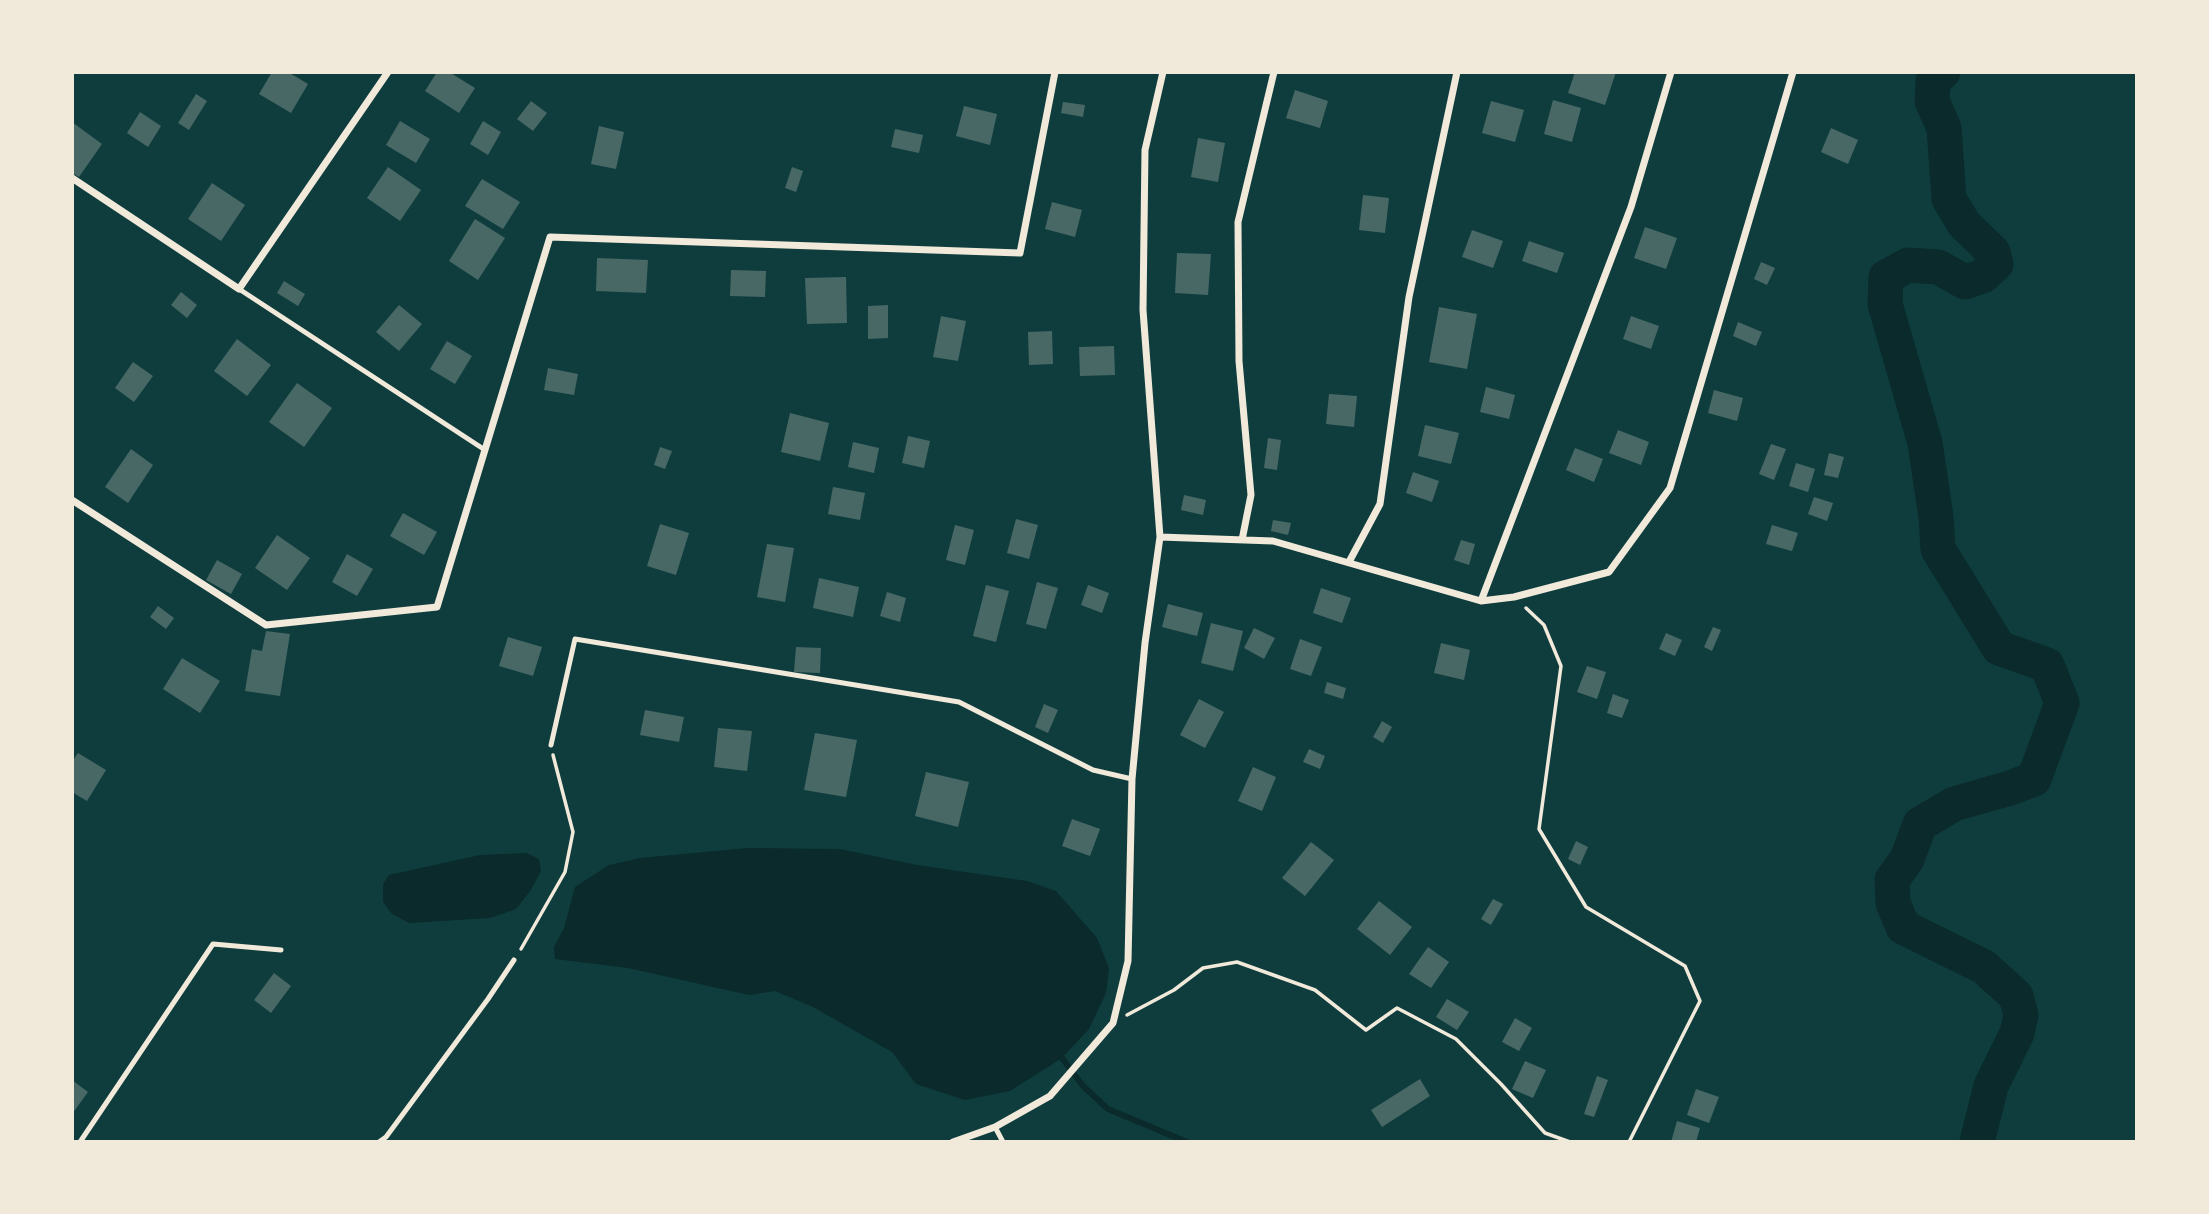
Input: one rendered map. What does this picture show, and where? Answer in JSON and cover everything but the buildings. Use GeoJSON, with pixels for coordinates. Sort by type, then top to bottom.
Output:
{"type":"FeatureCollection","features":[{"type":"Feature","properties":{"kind":"street"},"geometry":{"type":"LineString","coordinates":[[72,178],[239,289],[388,72]]}},
{"type":"Feature","properties":{"kind":"street"},"geometry":{"type":"LineString","coordinates":[[72,499],[267,625],[437,607],[550,237],[1020,253],[1055,72]]}},
{"type":"Feature","properties":{"kind":"street"},"geometry":{"type":"LineString","coordinates":[[953,1142],[995,1127],[1050,1096],[1113,1023],[1128,961],[1132,779],[1145,643],[1160,537],[1143,310],[1145,150],[1163,72]]}},
{"type":"Feature","properties":{"kind":"street"},"geometry":{"type":"LineString","coordinates":[[1242,540],[1251,495],[1239,361],[1238,222],[1274,72]]}},
{"type":"Feature","properties":{"kind":"street"},"geometry":{"type":"LineString","coordinates":[[1349,562],[1380,504],[1409,298],[1457,72]]}},
{"type":"Feature","properties":{"kind":"street"},"geometry":{"type":"LineString","coordinates":[[1481,601],[1631,207],[1671,72]]}},
{"type":"Feature","properties":{"kind":"street"},"geometry":{"type":"LineString","coordinates":[[1160,537],[1273,541],[1481,601],[1514,597],[1609,572],[1670,488],[1793,72]]}},
{"type":"Feature","properties":{"kind":"lane"},"geometry":{"type":"LineString","coordinates":[[239,289],[485,450]]}},
{"type":"Feature","properties":{"kind":"lane"},"geometry":{"type":"LineString","coordinates":[[551,745],[575,639],[958,702],[1093,770],[1132,779]]}},
{"type":"Feature","properties":{"kind":"lane"},"geometry":{"type":"LineString","coordinates":[[80,1142],[213,944],[281,950]]}},
{"type":"Feature","properties":{"kind":"lane"},"geometry":{"type":"LineString","coordinates":[[379,1142],[386,1137],[514,960]]}},
{"type":"Feature","properties":{"kind":"lane"},"geometry":{"type":"LineString","coordinates":[[995,1127],[1003,1142]]}},
{"type":"Feature","properties":{"kind":"path"},"geometry":{"type":"LineString","coordinates":[[1514,597],[1544,625],[1560,666],[1539,829],[1586,906],[1685,966],[1699,1001],[1629,1142]]}},
{"type":"Feature","properties":{"kind":"path"},"geometry":{"type":"LineString","coordinates":[[514,960],[565,872],[573,832],[551,745]]}},
{"type":"Feature","properties":{"kind":"path"},"geometry":{"type":"LineString","coordinates":[[1113,1023],[1174,990],[1203,968],[1237,962],[1315,990],[1366,1030],[1397,1008],[1456,1039],[1545,1133],[1570,1142]]}},
{"type":"Feature","properties":{"kind":"water"},"geometry":{"type":"Polygon","coordinates":[[[747,848],[840,849],[917,865],[1027,881],[1056,891],[1097,938],[1109,968],[1106,993],[1089,1029],[1062,1058],[1010,1091],[965,1100],[916,1084],[892,1052],[813,1007],[775,991],[749,995],[628,968],[555,959],[554,947],[564,928],[575,887],[609,865],[640,858],[747,848]]]}},
{"type":"Feature","properties":{"kind":"water"},"geometry":{"type":"Polygon","coordinates":[[[527,853],[539,859],[541,871],[531,890],[516,909],[490,918],[409,923],[392,914],[383,902],[383,884],[389,875],[480,855],[527,853]]]}},
{"type":"Feature","properties":{"kind":"waterway"},"geometry":{"type":"LineString","coordinates":[[1943,72],[1933,81],[1932,101],[1944,128],[1949,199],[1964,224],[1993,252],[1996,264],[1983,276],[1965,282],[1938,267],[1908,265],[1886,277],[1885,304],[1925,443],[1938,549],[1999,648],[2047,665],[2062,703],[2034,779],[1954,804],[1920,824],[1907,859],[1892,880],[1893,903],[1903,927],[1984,967],[2016,996],[2021,1015],[2017,1033],[1991,1086],[1977,1142]]}},
{"type":"Feature","properties":{"kind":"waterway"},"geometry":{"type":"LineString","coordinates":[[1062,1058],[1083,1086],[1108,1109],[1187,1142]]}}]}
